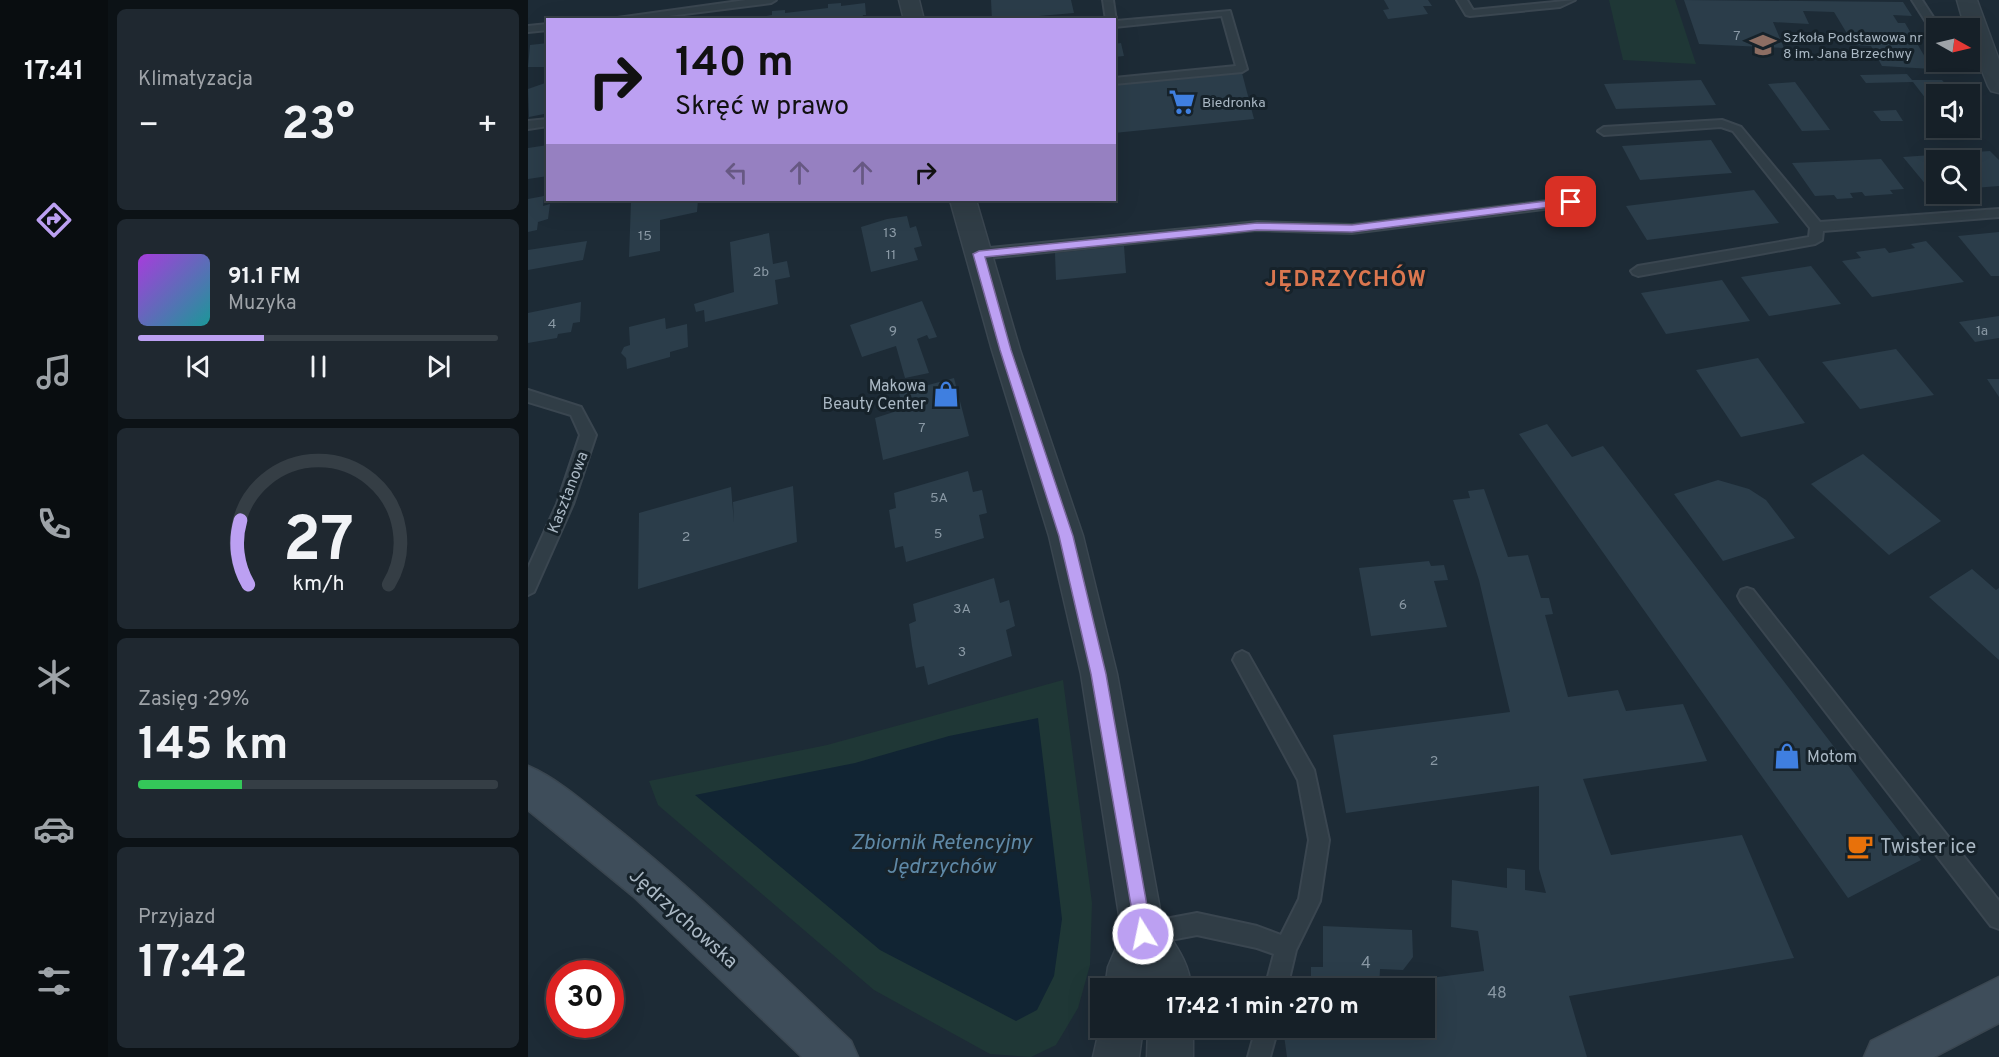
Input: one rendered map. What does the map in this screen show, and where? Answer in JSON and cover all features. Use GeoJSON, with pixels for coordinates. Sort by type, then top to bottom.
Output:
{"type":"FeatureCollection","features":[{"type":"Feature","properties":{"kind":"main road","name":"Jędrzychowska"},"geometry":{"type":"LineString","coordinates":[[528,786],[559,808],[686,917],[835,1057]]}},
{"type":"Feature","properties":{"kind":"main road"},"geometry":{"type":"LineString","coordinates":[[1887,1057],[1997,1005]]}},
{"type":"Feature","properties":{"kind":"street"},"geometry":{"type":"LineString","coordinates":[[909,0],[914,18]]}},
{"type":"Feature","properties":{"kind":"street"},"geometry":{"type":"LineString","coordinates":[[1967,0],[1978,36],[1999,86]]}},
{"type":"Feature","properties":{"kind":"street"},"geometry":{"type":"LineString","coordinates":[[963,201],[1005,350],[1066,536],[1098,674],[1143,934],[1168,973],[1168,978]]}},
{"type":"Feature","properties":{"kind":"street"},"geometry":{"type":"LineString","coordinates":[[1128,978],[1130,967],[1143,934]]}},
{"type":"Feature","properties":{"kind":"street"},"geometry":{"type":"LineString","coordinates":[[1116,1057],[1119,1038]]}},
{"type":"Feature","properties":{"kind":"street"},"geometry":{"type":"LineString","coordinates":[[1170,1057],[1171,1038]]}},
{"type":"Feature","properties":{"kind":"lane"},"geometry":{"type":"LineString","coordinates":[[624,18],[771,0]]}},
{"type":"Feature","properties":{"kind":"lane"},"geometry":{"type":"LineString","coordinates":[[1108,0],[1111,18]]}},
{"type":"Feature","properties":{"kind":"lane"},"geometry":{"type":"LineString","coordinates":[[1462,0],[1470,13],[1560,4],[1570,0]]}},
{"type":"Feature","properties":{"kind":"lane"},"geometry":{"type":"LineString","coordinates":[[1917,0],[1929,18]]}},
{"type":"Feature","properties":{"kind":"lane"},"geometry":{"type":"LineString","coordinates":[[1116,24],[1226,13],[1242,69],[1116,81]]}},
{"type":"Feature","properties":{"kind":"lane"},"geometry":{"type":"LineString","coordinates":[[528,29],[546,27]]}},
{"type":"Feature","properties":{"kind":"lane"},"geometry":{"type":"LineString","coordinates":[[528,125],[546,122]]}},
{"type":"Feature","properties":{"kind":"lane"},"geometry":{"type":"LineString","coordinates":[[1604,131],[1722,123],[1737,129],[1817,227],[1815,240],[1638,271]]}},
{"type":"Feature","properties":{"kind":"lane"},"geometry":{"type":"LineString","coordinates":[[979,254],[1257,226],[1352,229],[1571,202]]}},
{"type":"Feature","properties":{"kind":"lane"},"geometry":{"type":"LineString","coordinates":[[1817,227],[1999,213]]}},
{"type":"Feature","properties":{"kind":"lane","name":"Kasztanowa"},"geometry":{"type":"LineString","coordinates":[[528,587],[565,504],[588,435],[576,411],[535,398]]}},
{"type":"Feature","properties":{"kind":"lane"},"geometry":{"type":"LineString","coordinates":[[1747,596],[1999,918]]}},
{"type":"Feature","properties":{"kind":"lane"},"geometry":{"type":"LineString","coordinates":[[1242,660],[1307,777],[1319,840],[1309,901],[1286,948],[1278,978]]}},
{"type":"Feature","properties":{"kind":"lane"},"geometry":{"type":"LineString","coordinates":[[1143,934],[1197,924],[1257,937],[1286,948]]}},
{"type":"Feature","properties":{"kind":"lane"},"geometry":{"type":"LineString","coordinates":[[1259,1057],[1264,1038]]}},
{"type":"Feature","properties":{"kind":"green space"},"geometry":{"type":"Polygon","coordinates":[[[1609,0],[1675,0],[1696,64],[1623,60],[1609,0]]]}},
{"type":"Feature","properties":{"kind":"green space","name":"Zbiornik Retencyjny Jędrzychów"},"geometry":{"type":"Polygon","coordinates":[[[1063,680],[1092,903],[1090,965],[1078,1008],[1056,1045],[1031,1057],[990,1054],[874,990],[658,805],[649,781],[827,745],[1063,680]]]}},
{"type":"Feature","properties":{"kind":"water","name":"Zbiornik Retencyjny Jędrzychów"},"geometry":{"type":"Polygon","coordinates":[[[1038,718],[1062,919],[1054,976],[1037,1010],[1016,1021],[880,950],[695,795],[855,763],[949,736],[1038,718]]]}},
{"type":"Feature","properties":{"kind":"building"},"geometry":{"type":"Polygon","coordinates":[[[991,0],[1071,0],[1074,13],[1015,18],[992,18],[991,0]]]}},
{"type":"Feature","properties":{"kind":"building"},"geometry":{"type":"Polygon","coordinates":[[[1384,0],[1428,0],[1432,6],[1423,6],[1428,14],[1388,19],[1383,10],[1389,9],[1384,0]]]}},
{"type":"Feature","properties":{"kind":"building","name":"Szkoła Podstawowa nr 8 im. Jana Brzechwy"},"geometry":{"type":"Polygon","coordinates":[[[1684,0],[1903,2],[1912,16],[1893,15],[1898,23],[1905,23],[1926,59],[1926,69],[1882,66],[1871,46],[1854,45],[1834,12],[1803,11],[1809,24],[1773,22],[1784,48],[1699,44],[1684,0]]]}},
{"type":"Feature","properties":{"kind":"building"},"geometry":{"type":"Polygon","coordinates":[[[841,3],[841,6],[865,3],[866,15],[863,15],[862,18],[755,18],[772,15],[772,11],[785,10],[785,13],[828,8],[828,4],[841,3]]]}},
{"type":"Feature","properties":{"kind":"building"},"geometry":{"type":"Polygon","coordinates":[[[546,43],[546,67],[528,67],[530,45],[546,43]]]}},
{"type":"Feature","properties":{"kind":"building"},"geometry":{"type":"Polygon","coordinates":[[[1121,43],[1124,56],[1116,57],[1116,44],[1121,43]]]}},
{"type":"Feature","properties":{"kind":"building","name":"Biedronka"},"geometry":{"type":"Polygon","coordinates":[[[1242,73],[1254,119],[1116,133],[1116,85],[1242,73]]]}},
{"type":"Feature","properties":{"kind":"building"},"geometry":{"type":"Polygon","coordinates":[[[1907,74],[1912,80],[1942,80],[1945,84],[1926,84],[1926,99],[1913,82],[1866,83],[1860,75],[1907,74]]]}},
{"type":"Feature","properties":{"kind":"building"},"geometry":{"type":"Polygon","coordinates":[[[1701,80],[1716,105],[1616,109],[1604,84],[1701,80]]]}},
{"type":"Feature","properties":{"kind":"building"},"geometry":{"type":"Polygon","coordinates":[[[1795,82],[1830,130],[1802,131],[1768,84],[1795,82]]]}},
{"type":"Feature","properties":{"kind":"building"},"geometry":{"type":"Polygon","coordinates":[[[546,83],[546,112],[544,114],[529,117],[528,89],[546,83]]]}},
{"type":"Feature","properties":{"kind":"building"},"geometry":{"type":"Polygon","coordinates":[[[1896,110],[1903,121],[1881,121],[1873,111],[1896,110]]]}},
{"type":"Feature","properties":{"kind":"building"},"geometry":{"type":"Polygon","coordinates":[[[1711,140],[1732,173],[1640,180],[1622,146],[1711,140]]]}},
{"type":"Feature","properties":{"kind":"building"},"geometry":{"type":"Polygon","coordinates":[[[546,145],[546,176],[528,179],[528,148],[546,145]]]}},
{"type":"Feature","properties":{"kind":"building"},"geometry":{"type":"Polygon","coordinates":[[[1990,151],[1999,160],[1999,186],[1980,188],[1980,152],[1990,151]]]}},
{"type":"Feature","properties":{"kind":"building"},"geometry":{"type":"Polygon","coordinates":[[[1926,155],[1926,185],[1903,157],[1926,155]]]}},
{"type":"Feature","properties":{"kind":"building"},"geometry":{"type":"Polygon","coordinates":[[[1881,159],[1904,189],[1890,190],[1893,194],[1865,196],[1862,192],[1850,193],[1853,198],[1837,199],[1834,195],[1815,196],[1792,163],[1881,159]]]}},
{"type":"Feature","properties":{"kind":"building"},"geometry":{"type":"Polygon","coordinates":[[[1754,190],[1779,223],[1647,240],[1626,206],[1754,190]]]}},
{"type":"Feature","properties":{"kind":"building"},"geometry":{"type":"Polygon","coordinates":[[[544,196],[543,206],[550,204],[548,219],[538,222],[537,230],[528,232],[528,199],[544,196]]]}},
{"type":"Feature","properties":{"kind":"building"},"geometry":{"type":"Polygon","coordinates":[[[698,201],[697,212],[660,220],[660,251],[629,257],[631,202],[698,201]]]}},
{"type":"Feature","properties":{"kind":"building"},"geometry":{"type":"Polygon","coordinates":[[[907,216],[910,228],[916,226],[922,246],[914,248],[918,260],[871,272],[861,227],[907,216]]]}},
{"type":"Feature","properties":{"kind":"building"},"geometry":{"type":"Polygon","coordinates":[[[1999,232],[1999,276],[1991,276],[1958,236],[1999,232]]]}},
{"type":"Feature","properties":{"kind":"building"},"geometry":{"type":"Polygon","coordinates":[[[769,233],[773,264],[787,261],[790,277],[775,280],[778,304],[705,322],[704,310],[696,312],[694,304],[734,292],[730,242],[769,233]]]}},
{"type":"Feature","properties":{"kind":"building"},"geometry":{"type":"Polygon","coordinates":[[[587,241],[583,260],[528,270],[528,250],[587,241]]]}},
{"type":"Feature","properties":{"kind":"building"},"geometry":{"type":"Polygon","coordinates":[[[1926,241],[1964,282],[1872,297],[1842,261],[1861,258],[1856,252],[1885,248],[1889,253],[1915,248],[1911,244],[1926,241]]]}},
{"type":"Feature","properties":{"kind":"building"},"geometry":{"type":"Polygon","coordinates":[[[1124,246],[1126,273],[1056,280],[1055,253],[1124,246]]]}},
{"type":"Feature","properties":{"kind":"building"},"geometry":{"type":"Polygon","coordinates":[[[1811,266],[1841,304],[1769,316],[1741,277],[1811,266]]]}},
{"type":"Feature","properties":{"kind":"building"},"geometry":{"type":"Polygon","coordinates":[[[1722,280],[1750,321],[1666,334],[1641,293],[1722,280]]]}},
{"type":"Feature","properties":{"kind":"building"},"geometry":{"type":"Polygon","coordinates":[[[922,301],[937,337],[929,339],[927,335],[917,339],[929,373],[905,378],[896,346],[862,357],[850,325],[922,301]]]}},
{"type":"Feature","properties":{"kind":"building"},"geometry":{"type":"Polygon","coordinates":[[[581,302],[580,322],[573,323],[571,332],[558,334],[557,338],[528,343],[528,313],[581,302]]]}},
{"type":"Feature","properties":{"kind":"building"},"geometry":{"type":"Polygon","coordinates":[[[1999,316],[1999,338],[1975,342],[1959,322],[1999,316]]]}},
{"type":"Feature","properties":{"kind":"building"},"geometry":{"type":"Polygon","coordinates":[[[665,318],[666,329],[687,324],[688,347],[670,352],[670,357],[627,369],[626,358],[621,353],[624,347],[630,345],[629,327],[665,318]]]}},
{"type":"Feature","properties":{"kind":"building"},"geometry":{"type":"Polygon","coordinates":[[[1896,349],[1934,395],[1860,409],[1822,362],[1896,349]]]}},
{"type":"Feature","properties":{"kind":"building"},"geometry":{"type":"Polygon","coordinates":[[[1758,358],[1805,423],[1741,437],[1696,370],[1758,358]]]}},
{"type":"Feature","properties":{"kind":"building"},"geometry":{"type":"Polygon","coordinates":[[[954,378],[969,436],[883,460],[875,418],[903,409],[899,393],[954,378]]]}},
{"type":"Feature","properties":{"kind":"building"},"geometry":{"type":"Polygon","coordinates":[[[1987,379],[1999,379],[1999,397],[1987,379]]]}},
{"type":"Feature","properties":{"kind":"building"},"geometry":{"type":"Polygon","coordinates":[[[1547,424],[1572,457],[1603,446],[1921,860],[1848,898],[1519,434],[1547,424]]]}},
{"type":"Feature","properties":{"kind":"building"},"geometry":{"type":"Polygon","coordinates":[[[1863,454],[1941,521],[1889,555],[1811,484],[1863,454]]]}},
{"type":"Feature","properties":{"kind":"building"},"geometry":{"type":"Polygon","coordinates":[[[968,471],[973,492],[982,490],[987,513],[979,515],[984,538],[906,562],[903,546],[895,548],[889,510],[896,508],[894,493],[968,471]]]}},
{"type":"Feature","properties":{"kind":"building"},"geometry":{"type":"Polygon","coordinates":[[[1718,480],[1749,489],[1766,500],[1795,538],[1723,561],[1674,494],[1718,480]]]}},
{"type":"Feature","properties":{"kind":"building"},"geometry":{"type":"Polygon","coordinates":[[[793,486],[797,542],[638,589],[639,513],[731,487],[734,523],[733,502],[793,486]]]}},
{"type":"Feature","properties":{"kind":"building"},"geometry":{"type":"Polygon","coordinates":[[[1484,489],[1508,557],[1528,555],[1541,598],[1549,598],[1553,614],[1545,615],[1568,697],[1618,690],[1626,711],[1683,704],[1707,761],[1583,779],[1611,855],[1742,835],[1794,958],[1569,996],[1587,1057],[1287,1057],[1284,1038],[1435,1038],[1435,978],[1430,978],[1484,971],[1478,931],[1451,927],[1452,880],[1507,888],[1507,868],[1525,870],[1525,890],[1546,893],[1539,869],[1539,786],[1346,813],[1333,735],[1510,712],[1479,580],[1453,500],[1470,498],[1468,491],[1484,489]]]}},
{"type":"Feature","properties":{"kind":"building"},"geometry":{"type":"Polygon","coordinates":[[[1429,561],[1431,566],[1444,565],[1448,580],[1434,581],[1447,627],[1371,636],[1359,568],[1429,561]]]}},
{"type":"Feature","properties":{"kind":"building"},"geometry":{"type":"Polygon","coordinates":[[[1972,569],[1996,590],[1999,588],[1999,660],[1929,597],[1972,569]]]}},
{"type":"Feature","properties":{"kind":"building"},"geometry":{"type":"Polygon","coordinates":[[[994,578],[1000,603],[1009,600],[1015,626],[1006,630],[1012,656],[928,685],[924,666],[916,668],[909,624],[916,621],[913,604],[994,578]]]}},
{"type":"Feature","properties":{"kind":"building"},"geometry":{"type":"Polygon","coordinates":[[[1323,926],[1412,930],[1413,957],[1403,970],[1380,969],[1380,978],[1311,978],[1311,967],[1323,967],[1323,926]]]}},
{"type":"Feature","properties":{"kind":"place","name":"Szkoła Podstawowa nr 8 im. Jana Brzechwy"},"geometry":{"type":"Point","coordinates":[1763,45]}},
{"type":"Feature","properties":{"kind":"place","name":"Biedronka"},"geometry":{"type":"Point","coordinates":[1182,102]}},
{"type":"Feature","properties":{"kind":"place","name":"Makowa Beauty Center"},"geometry":{"type":"Point","coordinates":[946,394]}},
{"type":"Feature","properties":{"kind":"place","name":"Motom"},"geometry":{"type":"Point","coordinates":[1787,756]}},
{"type":"Feature","properties":{"kind":"place","name":"Twister ice"},"geometry":{"type":"Point","coordinates":[1860,846]}},
{"type":"Feature","properties":{"kind":"district","name":"JĘDRZYCHÓW"},"geometry":{"type":"Point","coordinates":[1346,278]}},
{"type":"Feature","properties":{"kind":"route"},"geometry":{"type":"LineString","coordinates":[[1143,934],[1098,674],[1066,536],[1005,350],[979,254],[1257,226],[1352,229],[1571,202]]}}]}
